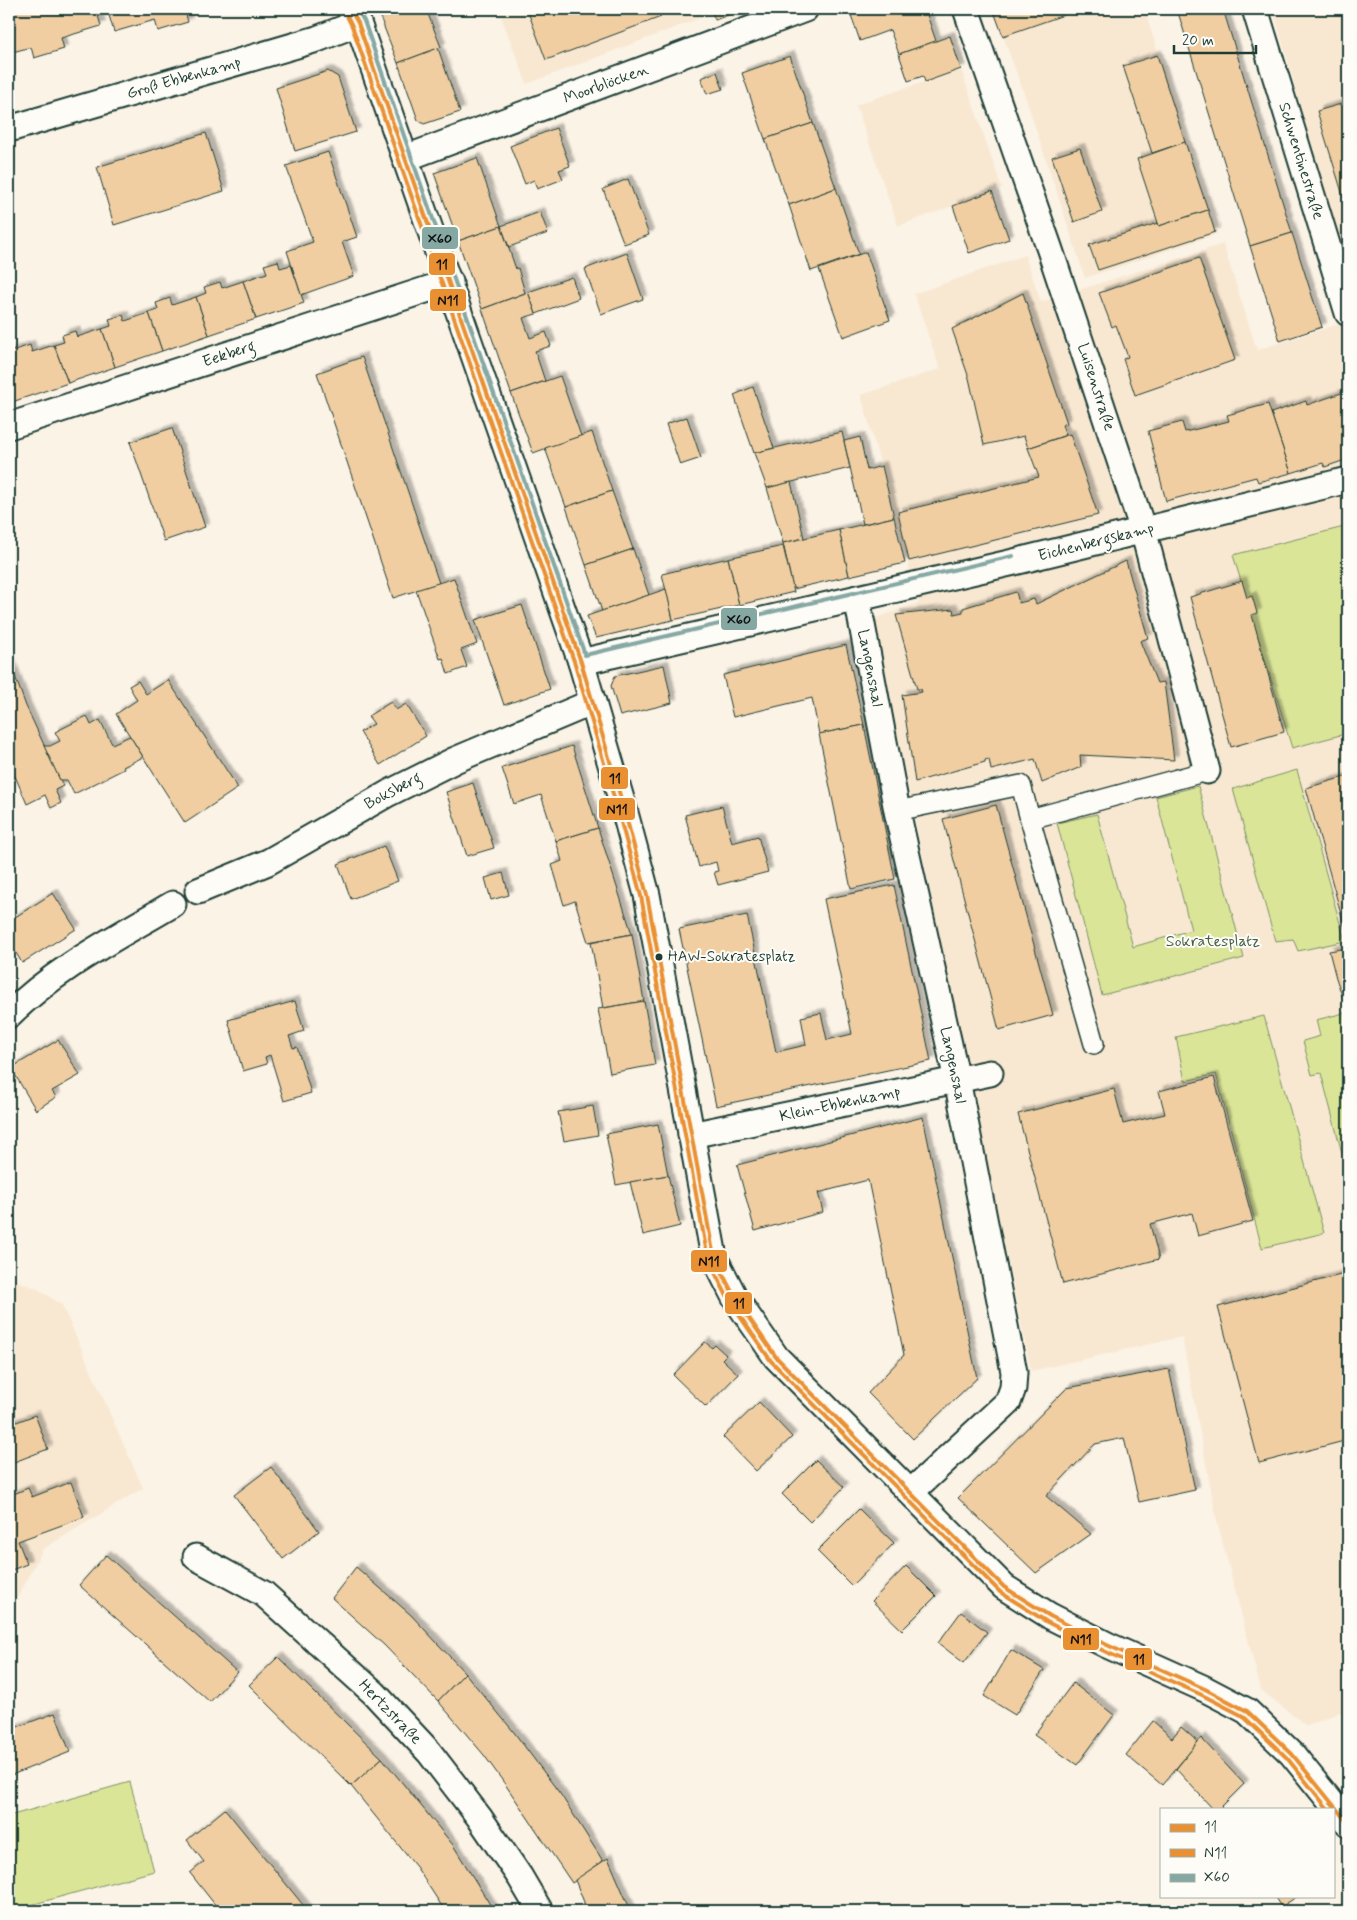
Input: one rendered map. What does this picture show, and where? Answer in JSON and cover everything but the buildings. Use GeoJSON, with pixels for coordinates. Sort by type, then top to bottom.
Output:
{"type":"FeatureCollection","features":[{"type":"Feature","properties":{"kind":"street","name":"Moorblöcken"},"geometry":{"type":"LineString","coordinates":[[406,158],[805,9]]}},
{"type":"Feature","properties":{"kind":"street","name":"Luisenstraße"},"geometry":{"type":"LineString","coordinates":[[966,9],[1050,250],[1143,530],[1207,771]]}},
{"type":"Feature","properties":{"kind":"street","name":"Schwentinestraße"},"geometry":{"type":"LineString","coordinates":[[1255,9],[1348,313]]}},
{"type":"Feature","properties":{"kind":"street"},"geometry":{"type":"LineString","coordinates":[[354,16],[450,282],[581,662],[593,702],[647,895],[714,1257],[735,1298],[776,1357],[1004,1587],[1066,1625],[1205,1689],[1247,1711],[1292,1754],[1348,1823]]}},
{"type":"Feature","properties":{"kind":"street","name":"Groß Ebbenkamp"},"geometry":{"type":"LineString","coordinates":[[9,129],[317,39],[354,16]]}},
{"type":"Feature","properties":{"kind":"street","name":"Eekberg"},"geometry":{"type":"LineString","coordinates":[[9,426],[450,282]]}},
{"type":"Feature","properties":{"kind":"street","name":"Eichenbergskamp"},"geometry":{"type":"LineString","coordinates":[[581,662],[1348,480]]}},
{"type":"Feature","properties":{"kind":"street","name":"Langensaal"},"geometry":{"type":"LineString","coordinates":[[857,598],[897,811],[957,1080],[1014,1372],[1013,1388],[1008,1402],[911,1492]]}},
{"type":"Feature","properties":{"kind":"street","name":"Boksberg"},"geometry":{"type":"LineString","coordinates":[[198,891],[268,862],[389,793],[455,760],[593,702]]}},
{"type":"Feature","properties":{"kind":"street"},"geometry":{"type":"LineString","coordinates":[[1030,819],[1207,771]]}},
{"type":"Feature","properties":{"kind":"street"},"geometry":{"type":"LineString","coordinates":[[897,811],[1021,785],[1094,1044]]}},
{"type":"Feature","properties":{"kind":"street"},"geometry":{"type":"LineString","coordinates":[[9,1015],[27,997],[72,964],[172,904]]}},
{"type":"Feature","properties":{"kind":"street","name":"Klein-Ebbenkamp"},"geometry":{"type":"LineString","coordinates":[[691,1135],[990,1073]]}},
{"type":"Feature","properties":{"kind":"street","name":"Hertzstraße"},"geometry":{"type":"LineString","coordinates":[[196,1557],[264,1594],[374,1693],[429,1752],[479,1817],[520,1877],[540,1911]]}},
{"type":"Feature","properties":{"kind":"shaded area"},"geometry":{"type":"Polygon","coordinates":[[[498,9],[709,9],[711,14],[527,84],[498,9]]]}},
{"type":"Feature","properties":{"kind":"shaded area"},"geometry":{"type":"Polygon","coordinates":[[[1081,9],[1144,9],[1217,234],[1085,278],[1026,99],[1003,36],[1081,9]]]}},
{"type":"Feature","properties":{"kind":"shaded area"},"geometry":{"type":"Polygon","coordinates":[[[1273,9],[1348,9],[1348,274],[1273,9]]]}},
{"type":"Feature","properties":{"kind":"shaded area"},"geometry":{"type":"Polygon","coordinates":[[[961,69],[1002,188],[898,226],[856,105],[961,69]]]}},
{"type":"Feature","properties":{"kind":"shaded area"},"geometry":{"type":"Polygon","coordinates":[[[1223,244],[1257,350],[1348,321],[1348,1709],[1307,1726],[1261,1690],[1216,1517],[1182,1337],[1031,1371],[873,619],[919,603],[861,395],[940,369],[914,294],[1025,255],[1041,302],[1223,244]]]}},
{"type":"Feature","properties":{"kind":"shaded area"},"geometry":{"type":"Polygon","coordinates":[[[9,1278],[38,1289],[62,1305],[143,1488],[43,1549],[9,1614],[9,1278]]]}},
{"type":"Feature","properties":{"kind":"green space"},"geometry":{"type":"Polygon","coordinates":[[[1348,526],[1348,733],[1292,748],[1233,555],[1348,526]]]}},
{"type":"Feature","properties":{"kind":"green space"},"geometry":{"type":"Polygon","coordinates":[[[1297,770],[1345,941],[1298,951],[1293,939],[1275,941],[1233,789],[1297,770]]]}},
{"type":"Feature","properties":{"kind":"green space","name":"Sokratesplatz"},"geometry":{"type":"Polygon","coordinates":[[[1198,786],[1244,958],[1102,995],[1057,823],[1097,814],[1133,947],[1191,930],[1156,797],[1198,786]]]}},
{"type":"Feature","properties":{"kind":"green space"},"geometry":{"type":"Polygon","coordinates":[[[1348,1012],[1348,1156],[1343,1157],[1321,1073],[1312,1075],[1303,1041],[1320,1036],[1316,1020],[1348,1012]]]}},
{"type":"Feature","properties":{"kind":"green space"},"geometry":{"type":"Polygon","coordinates":[[[1264,1016],[1324,1233],[1262,1248],[1216,1074],[1185,1081],[1176,1037],[1264,1016]]]}},
{"type":"Feature","properties":{"kind":"green space"},"geometry":{"type":"Polygon","coordinates":[[[130,1782],[154,1871],[9,1911],[9,1816],[130,1782]]]}},
{"type":"Feature","properties":{"kind":"transit line","name":"11"},"geometry":{"type":"LineString","coordinates":[[350,9],[358,23],[581,662],[647,895],[714,1257],[735,1298],[776,1357],[1004,1587],[1050,1616],[1107,1645],[1205,1689],[1247,1711],[1292,1754],[1348,1823]]}},
{"type":"Feature","properties":{"kind":"transit line","name":"X60"},"geometry":{"type":"LineString","coordinates":[[357,9],[364,21],[585,655],[1013,556]]}},
{"type":"Feature","properties":{"kind":"transit line","name":"N11"},"geometry":{"type":"LineString","coordinates":[[345,12],[352,26],[575,664],[641,896],[708,1259],[730,1302],[771,1361],[1000,1592],[1047,1622],[1243,1716],[1287,1758],[1327,1808]]}},
{"type":"Feature","properties":{"kind":"place","name":"HAW-Sokratesplatz"},"geometry":{"type":"Point","coordinates":[659,957]}}]}
